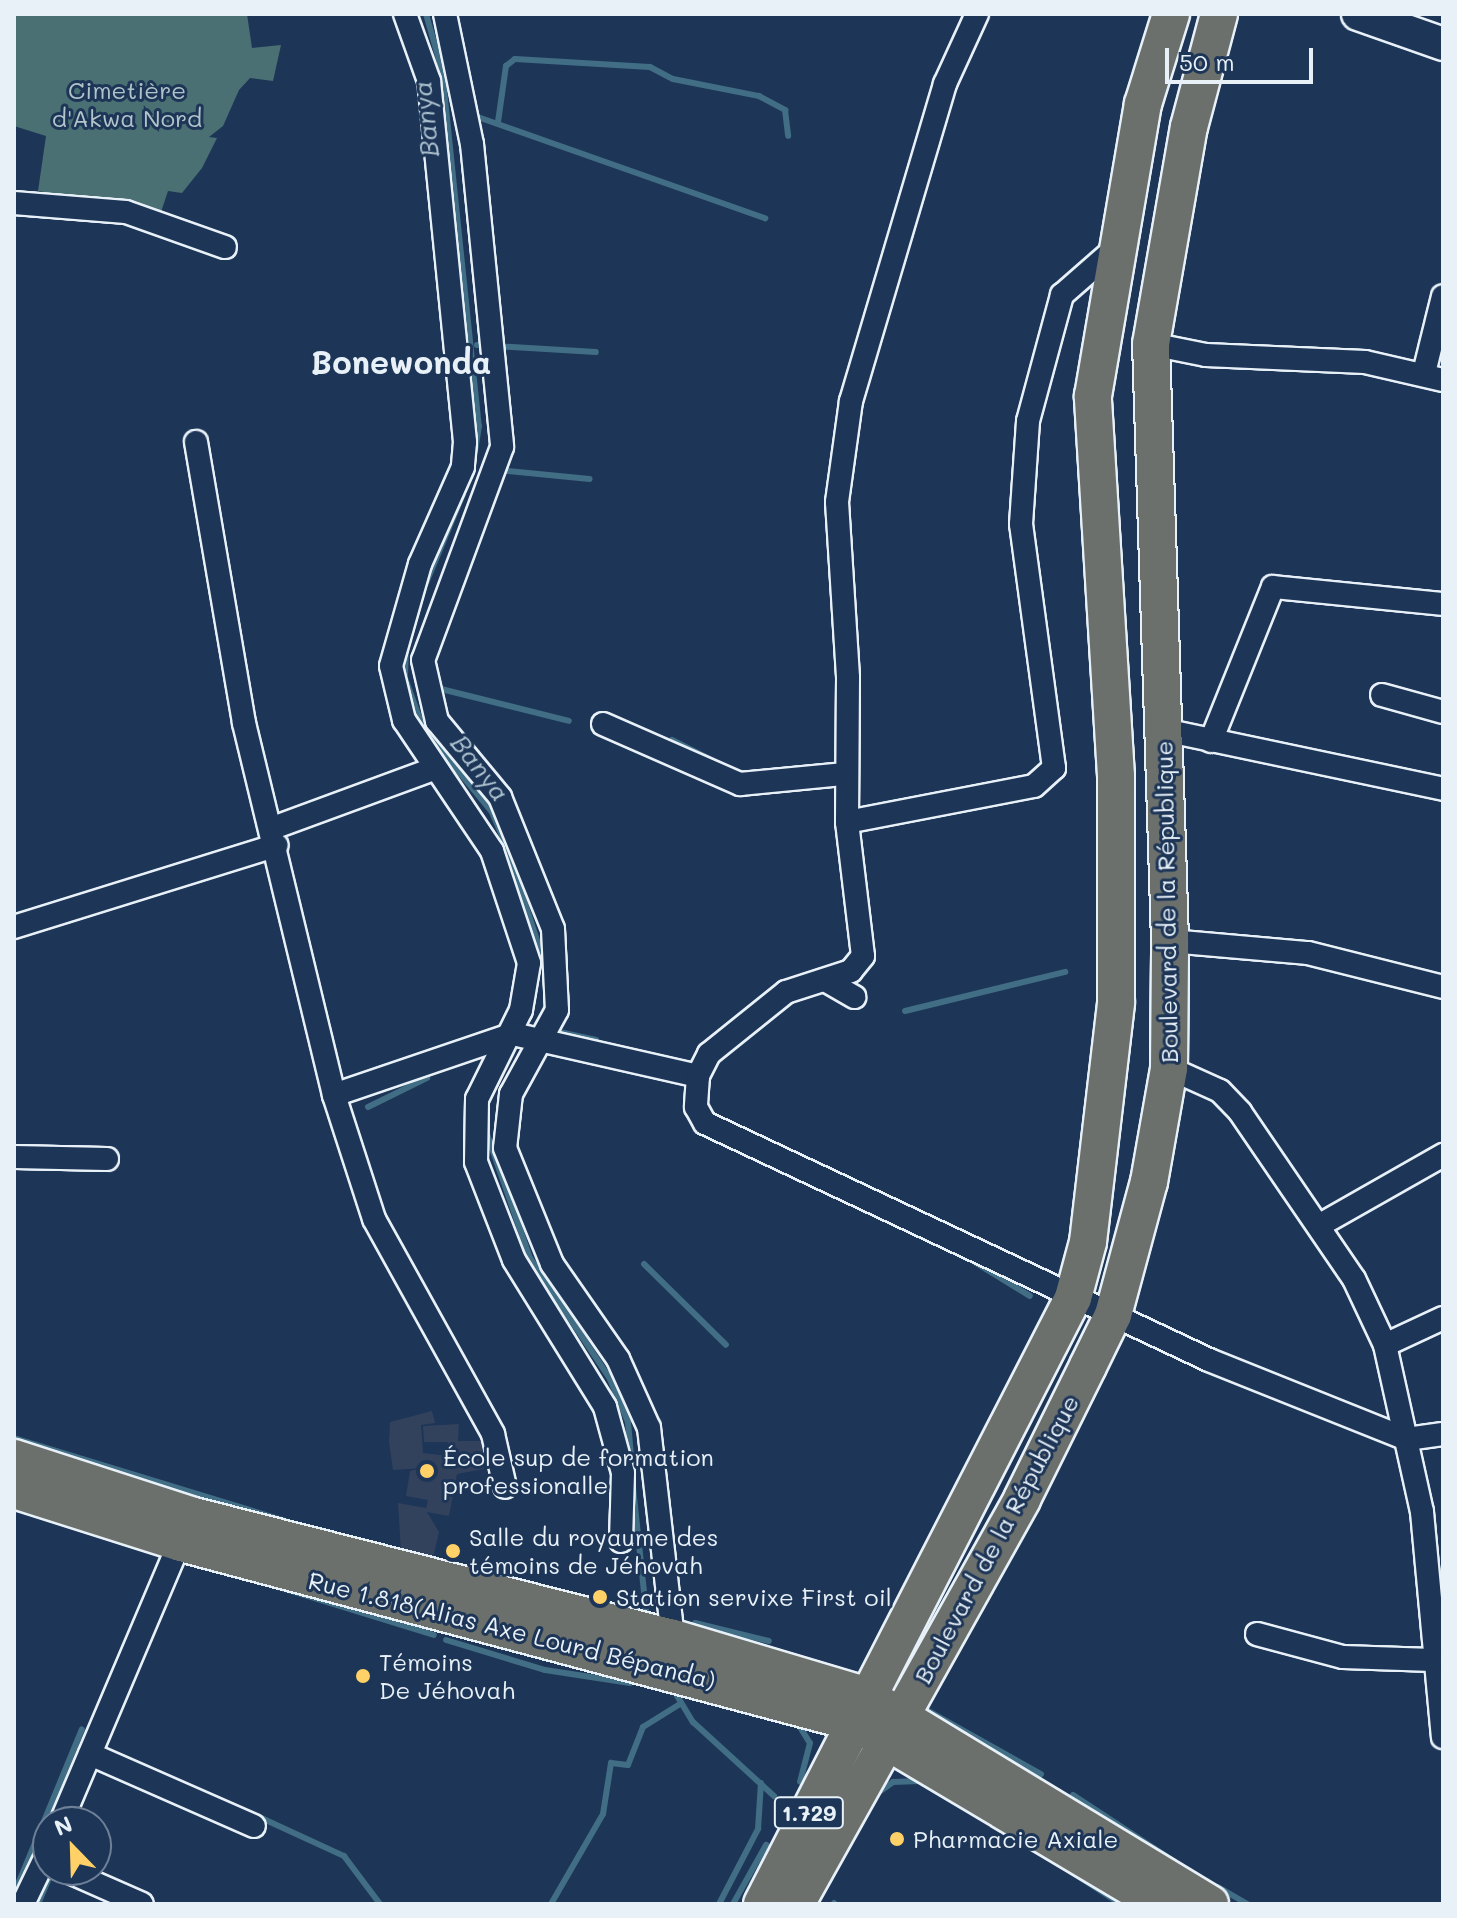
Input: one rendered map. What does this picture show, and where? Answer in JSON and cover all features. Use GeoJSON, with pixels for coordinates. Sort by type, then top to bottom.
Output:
{"type":"FeatureCollection","features":[{"type":"Feature","properties":{"kind":"main road","name":"Boulevard de la République"},"geometry":{"type":"LineString","coordinates":[[796,1904],[844,1782],[878,1717],[1073,1298],[1104,1134],[1116,1002],[1116,776],[1093,396],[1143,104],[1171,14]]}},
{"type":"Feature","properties":{"kind":"main road","name":"Boulevard de la République"},"geometry":{"type":"LineString","coordinates":[[878,1717],[1022,1499],[1113,1315],[1149,1182],[1169,1068],[1170,941],[1151,344],[1189,127],[1219,14]]}},
{"type":"Feature","properties":{"kind":"main road","name":"Rue 1.818(Alias Axe Lourd Bépanda)"},"geometry":{"type":"LineString","coordinates":[[14,1458],[185,1529],[814,1710],[878,1717],[932,1766],[1160,1904]]}},
{"type":"Feature","properties":{"kind":"main road","name":"Rue 1.818(Alias Axe Lourd Bépanda)"},"geometry":{"type":"LineString","coordinates":[[14,1490],[673,1638],[878,1717],[1210,1904]]}},
{"type":"Feature","properties":{"kind":"main road"},"geometry":{"type":"LineString","coordinates":[[814,1710],[844,1782],[932,1766]]}},
{"type":"Feature","properties":{"kind":"main road","name":"Boulevard de la République"},"geometry":{"type":"LineString","coordinates":[[762,1904],[844,1782]]}},
{"type":"Feature","properties":{"kind":"street"},"geometry":{"type":"LineString","coordinates":[[405,14],[429,81],[465,442],[463,467],[420,564],[391,666],[404,720],[433,769],[467,806],[492,851],[529,963],[521,1010],[477,1099],[476,1162],[514,1260],[605,1407],[623,1473],[621,1541]]}},
{"type":"Feature","properties":{"kind":"street"},"geometry":{"type":"LineString","coordinates":[[445,14],[472,144],[502,447],[423,660],[437,721],[500,797],[537,876],[560,966],[557,1010],[511,1094],[505,1148],[552,1264],[618,1359],[649,1428],[673,1638]]}},
{"type":"Feature","properties":{"kind":"street"},"geometry":{"type":"LineString","coordinates":[[977,14],[945,84],[851,401],[837,502],[848,678],[843,774],[863,956],[851,971],[786,992],[742,1024],[698,1076],[696,1107],[705,1123],[1073,1298],[1407,1439],[1443,1434]]}},
{"type":"Feature","properties":{"kind":"street"},"geometry":{"type":"LineString","coordinates":[[1358,14],[1425,31]]}},
{"type":"Feature","properties":{"kind":"street"},"geometry":{"type":"LineString","coordinates":[[14,203],[126,212],[225,247]]}},
{"type":"Feature","properties":{"kind":"street"},"geometry":{"type":"LineString","coordinates":[[847,822],[1034,786],[1054,768],[1021,524],[1028,421],[1062,295],[1118,246]]}},
{"type":"Feature","properties":{"kind":"street"},"geometry":{"type":"LineString","coordinates":[[1151,344],[1433,376],[1443,296]]}},
{"type":"Feature","properties":{"kind":"street"},"geometry":{"type":"LineString","coordinates":[[196,442],[241,708],[275,836],[334,1095],[374,1219],[493,1434],[505,1487]]}},
{"type":"Feature","properties":{"kind":"street"},"geometry":{"type":"LineString","coordinates":[[1211,741],[1273,587],[1443,604]]}},
{"type":"Feature","properties":{"kind":"street"},"geometry":{"type":"LineString","coordinates":[[1382,695],[1443,712]]}},
{"type":"Feature","properties":{"kind":"street"},"geometry":{"type":"LineString","coordinates":[[603,724],[740,784],[843,774]]}},
{"type":"Feature","properties":{"kind":"street"},"geometry":{"type":"LineString","coordinates":[[1164,730],[1443,789]]}},
{"type":"Feature","properties":{"kind":"street"},"geometry":{"type":"LineString","coordinates":[[14,927],[275,836],[433,769]]}},
{"type":"Feature","properties":{"kind":"street"},"geometry":{"type":"LineString","coordinates":[[1170,941],[1308,953],[1443,987]]}},
{"type":"Feature","properties":{"kind":"street"},"geometry":{"type":"LineString","coordinates":[[825,980],[854,997]]}},
{"type":"Feature","properties":{"kind":"street"},"geometry":{"type":"LineString","coordinates":[[334,1095],[508,1036],[542,1037],[698,1076]]}},
{"type":"Feature","properties":{"kind":"street"},"geometry":{"type":"LineString","coordinates":[[1169,1068],[1220,1091],[1320,1225],[1385,1345],[1407,1439],[1428,1563],[1433,1660],[1443,1737]]}},
{"type":"Feature","properties":{"kind":"street"},"geometry":{"type":"LineString","coordinates":[[1320,1225],[1443,1155]]}},
{"type":"Feature","properties":{"kind":"street"},"geometry":{"type":"LineString","coordinates":[[14,1157],[107,1159]]}},
{"type":"Feature","properties":{"kind":"street"},"geometry":{"type":"LineString","coordinates":[[1385,1345],[1443,1318]]}},
{"type":"Feature","properties":{"kind":"street"},"geometry":{"type":"LineString","coordinates":[[68,1806],[185,1529]]}},
{"type":"Feature","properties":{"kind":"street"},"geometry":{"type":"LineString","coordinates":[[1257,1634],[1343,1657],[1433,1660]]}},
{"type":"Feature","properties":{"kind":"street"},"geometry":{"type":"LineString","coordinates":[[90,1754],[254,1826]]}},
{"type":"Feature","properties":{"kind":"street"},"geometry":{"type":"LineString","coordinates":[[23,1904],[32,1886]]}},
{"type":"Feature","properties":{"kind":"street"},"geometry":{"type":"LineString","coordinates":[[101,1886],[142,1904]]}},
{"type":"Feature","properties":{"kind":"shaded area"},"geometry":{"type":"Polygon","coordinates":[[[432,1411],[435,1423],[421,1425],[423,1453],[448,1456],[448,1442],[424,1442],[423,1426],[459,1424],[458,1441],[487,1441],[493,1459],[483,1461],[484,1469],[457,1474],[449,1516],[427,1512],[439,1532],[433,1558],[401,1552],[398,1503],[426,1508],[428,1500],[406,1496],[410,1471],[423,1468],[393,1470],[389,1442],[390,1422],[432,1411]]]}},
{"type":"Feature","properties":{"kind":"green space","name":"Cimetière d'Akwa Nord"},"geometry":{"type":"Polygon","coordinates":[[[14,14],[247,14],[252,48],[281,45],[273,81],[250,78],[239,90],[223,126],[209,137],[217,138],[202,168],[182,193],[168,191],[161,212],[38,191],[46,136],[14,126],[14,14]]]}},
{"type":"Feature","properties":{"kind":"waterway","name":"Banya"},"geometry":{"type":"LineString","coordinates":[[426,14],[442,70],[479,426],[471,476]]}},
{"type":"Feature","properties":{"kind":"waterway"},"geometry":{"type":"LineString","coordinates":[[498,122],[506,66],[515,59],[650,67],[673,79],[759,96],[785,110],[788,136]]}},
{"type":"Feature","properties":{"kind":"waterway"},"geometry":{"type":"LineString","coordinates":[[472,115],[765,218]]}},
{"type":"Feature","properties":{"kind":"waterway"},"geometry":{"type":"LineString","coordinates":[[477,345],[596,352]]}},
{"type":"Feature","properties":{"kind":"waterway"},"geometry":{"type":"LineString","coordinates":[[498,470],[590,479]]}},
{"type":"Feature","properties":{"kind":"waterway","name":"Banya"},"geometry":{"type":"LineString","coordinates":[[426,583],[463,494]]}},
{"type":"Feature","properties":{"kind":"waterway","name":"Banya"},"geometry":{"type":"LineString","coordinates":[[406,647],[405,678],[423,728],[492,812],[506,845],[541,953],[533,999]]}},
{"type":"Feature","properties":{"kind":"waterway"},"geometry":{"type":"LineString","coordinates":[[433,687],[569,721]]}},
{"type":"Feature","properties":{"kind":"waterway"},"geometry":{"type":"LineString","coordinates":[[672,740],[722,765]]}},
{"type":"Feature","properties":{"kind":"waterway"},"geometry":{"type":"LineString","coordinates":[[905,1011],[1065,972]]}},
{"type":"Feature","properties":{"kind":"waterway"},"geometry":{"type":"LineString","coordinates":[[559,1032],[596,1040]]}},
{"type":"Feature","properties":{"kind":"waterway"},"geometry":{"type":"LineString","coordinates":[[368,1107],[427,1078]]}},
{"type":"Feature","properties":{"kind":"waterway","name":"Banya"},"geometry":{"type":"LineString","coordinates":[[487,1134],[530,1258],[610,1379],[628,1422],[632,1467]]}},
{"type":"Feature","properties":{"kind":"waterway"},"geometry":{"type":"LineString","coordinates":[[976,1263],[1030,1296]]}},
{"type":"Feature","properties":{"kind":"waterway"},"geometry":{"type":"LineString","coordinates":[[644,1264],[726,1345]]}},
{"type":"Feature","properties":{"kind":"waterway"},"geometry":{"type":"LineString","coordinates":[[14,1438],[286,1521]]}},
{"type":"Feature","properties":{"kind":"waterway","name":"Banya"},"geometry":{"type":"LineString","coordinates":[[633,1487],[646,1610]]}},
{"type":"Feature","properties":{"kind":"waterway"},"geometry":{"type":"LineString","coordinates":[[278,1587],[434,1635]]}},
{"type":"Feature","properties":{"kind":"waterway"},"geometry":{"type":"LineString","coordinates":[[695,1623],[769,1641]]}},
{"type":"Feature","properties":{"kind":"waterway"},"geometry":{"type":"LineString","coordinates":[[446,1640],[545,1670],[630,1683]]}},
{"type":"Feature","properties":{"kind":"waterway"},"geometry":{"type":"LineString","coordinates":[[673,1689],[693,1722],[774,1796]]}},
{"type":"Feature","properties":{"kind":"waterway"},"geometry":{"type":"LineString","coordinates":[[551,1904],[603,1814],[611,1763],[628,1765],[643,1727],[680,1704]]}},
{"type":"Feature","properties":{"kind":"waterway"},"geometry":{"type":"LineString","coordinates":[[925,1709],[1041,1774]]}},
{"type":"Feature","properties":{"kind":"waterway"},"geometry":{"type":"LineString","coordinates":[[798,1724],[810,1743],[800,1782]]}},
{"type":"Feature","properties":{"kind":"waterway"},"geometry":{"type":"LineString","coordinates":[[14,1894],[82,1729]]}},
{"type":"Feature","properties":{"kind":"waterway"},"geometry":{"type":"LineString","coordinates":[[876,1794],[893,1782],[920,1781]]}},
{"type":"Feature","properties":{"kind":"waterway"},"geometry":{"type":"LineString","coordinates":[[719,1904],[758,1829],[761,1783]]}},
{"type":"Feature","properties":{"kind":"waterway"},"geometry":{"type":"LineString","coordinates":[[1073,1795],[1175,1862]]}},
{"type":"Feature","properties":{"kind":"waterway"},"geometry":{"type":"LineString","coordinates":[[257,1816],[344,1856],[380,1904]]}},
{"type":"Feature","properties":{"kind":"waterway"},"geometry":{"type":"LineString","coordinates":[[733,1904],[766,1845]]}},
{"type":"Feature","properties":{"kind":"waterway"},"geometry":{"type":"LineString","coordinates":[[1070,1871],[1121,1904]]}},
{"type":"Feature","properties":{"kind":"waterway"},"geometry":{"type":"LineString","coordinates":[[38,1904],[46,1886]]}},
{"type":"Feature","properties":{"kind":"waterway"},"geometry":{"type":"LineString","coordinates":[[1218,1887],[1248,1904]]}},
{"type":"Feature","properties":{"kind":"place","name":"École sup de formation professionalle"},"geometry":{"type":"Point","coordinates":[427,1471]}},
{"type":"Feature","properties":{"kind":"place","name":"Salle du royaume des témoins de Jéhovah"},"geometry":{"type":"Point","coordinates":[453,1551]}},
{"type":"Feature","properties":{"kind":"place","name":"Station servixe First oil"},"geometry":{"type":"Point","coordinates":[600,1597]}},
{"type":"Feature","properties":{"kind":"place","name":"Témoins De Jéhovah"},"geometry":{"type":"Point","coordinates":[363,1676]}},
{"type":"Feature","properties":{"kind":"place","name":"Pharmacie Axiale"},"geometry":{"type":"Point","coordinates":[897,1839]}},
{"type":"Feature","properties":{"kind":"district","name":"Bonewonda"},"geometry":{"type":"Point","coordinates":[401,361]}}]}
